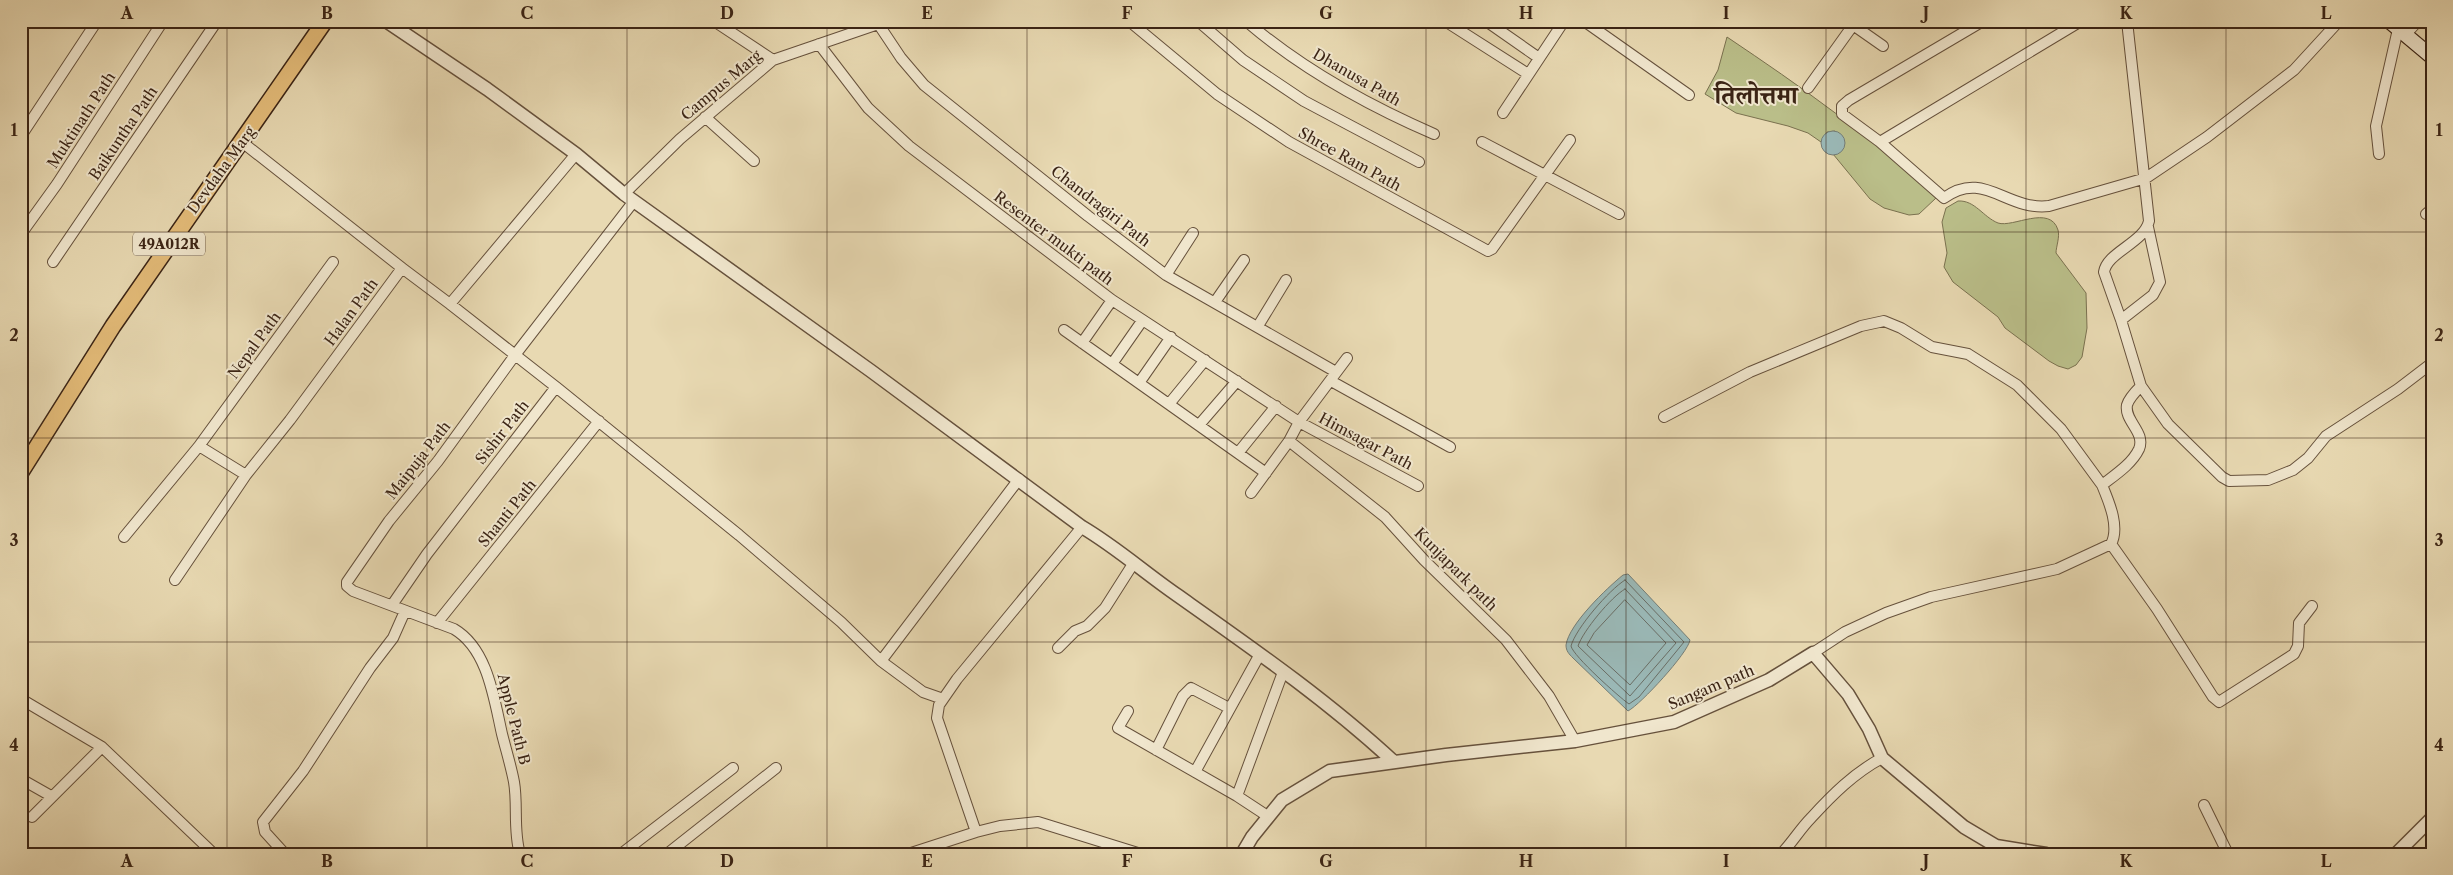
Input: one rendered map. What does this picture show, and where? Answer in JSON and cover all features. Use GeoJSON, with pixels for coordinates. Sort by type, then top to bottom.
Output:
{"type":"FeatureCollection","features":[{"type":"Feature","properties":{"kind":"main road","name":"Devdaha Marg"},"geometry":{"type":"LineString","coordinates":[[21,472],[113,326],[325,21]]}},
{"type":"Feature","properties":{"kind":"main road"},"geometry":{"type":"LineString","coordinates":[[2397,28],[2432,57]]}},
{"type":"Feature","properties":{"kind":"street"},"geometry":{"type":"LineString","coordinates":[[21,136],[98,21]]}},
{"type":"Feature","properties":{"kind":"street","name":"Muktinath Path"},"geometry":{"type":"LineString","coordinates":[[21,234],[58,184],[164,21]]}},
{"type":"Feature","properties":{"kind":"street","name":"Baikuntha Path"},"geometry":{"type":"LineString","coordinates":[[53,262],[217,21]]}},
{"type":"Feature","properties":{"kind":"street"},"geometry":{"type":"LineString","coordinates":[[386,21],[487,89],[576,154],[629,198],[1260,654],[1327,704],[1394,762]]}},
{"type":"Feature","properties":{"kind":"street"},"geometry":{"type":"LineString","coordinates":[[714,21],[773,60]]}},
{"type":"Feature","properties":{"kind":"street","name":"Shree Ram Path"},"geometry":{"type":"LineString","coordinates":[[1129,21],[1217,94],[1289,142],[1482,250],[1492,249],[1570,140]]}},
{"type":"Feature","properties":{"kind":"street"},"geometry":{"type":"LineString","coordinates":[[1198,21],[1244,60],[1304,101],[1420,162]]}},
{"type":"Feature","properties":{"kind":"street","name":"Dhanusa Path"},"geometry":{"type":"LineString","coordinates":[[1246,21],[1264,37],[1325,80],[1434,134]]}},
{"type":"Feature","properties":{"kind":"street"},"geometry":{"type":"LineString","coordinates":[[1445,21],[1528,74]]}},
{"type":"Feature","properties":{"kind":"street"},"geometry":{"type":"LineString","coordinates":[[1486,21],[1538,58]]}},
{"type":"Feature","properties":{"kind":"street"},"geometry":{"type":"LineString","coordinates":[[1503,113],[1564,21]]}},
{"type":"Feature","properties":{"kind":"street"},"geometry":{"type":"LineString","coordinates":[[1983,21],[1842,106],[1842,114],[1880,142],[1944,198],[1956,190],[1974,186],[2035,208],[2049,206],[2146,178],[2207,138],[2294,70],[2339,21]]}},
{"type":"Feature","properties":{"kind":"street"},"geometry":{"type":"LineString","coordinates":[[1880,142],[2081,21]]}},
{"type":"Feature","properties":{"kind":"street"},"geometry":{"type":"LineString","coordinates":[[2121,320],[2153,295],[2160,282],[2148,227],[2146,178],[2127,21]]}},
{"type":"Feature","properties":{"kind":"street"},"geometry":{"type":"LineString","coordinates":[[2379,154],[2376,126],[2397,28],[2418,21]]}},
{"type":"Feature","properties":{"kind":"street"},"geometry":{"type":"LineString","coordinates":[[1586,22],[1689,94]]}},
{"type":"Feature","properties":{"kind":"street","name":"Campus Marg"},"geometry":{"type":"LineString","coordinates":[[516,355],[629,198],[705,117],[773,60],[882,23]]}},
{"type":"Feature","properties":{"kind":"street","name":"Chandragiri Path"},"geometry":{"type":"LineString","coordinates":[[882,23],[901,58],[924,85],[1088,216],[1166,275],[1258,326],[1334,376],[1450,447]]}},
{"type":"Feature","properties":{"kind":"street"},"geometry":{"type":"LineString","coordinates":[[1808,88],[1855,23],[1883,46]]}},
{"type":"Feature","properties":{"kind":"street","name":"Resenter mukti path"},"geometry":{"type":"LineString","coordinates":[[819,44],[868,108],[909,146],[1112,300],[1299,422]]}},
{"type":"Feature","properties":{"kind":"street"},"geometry":{"type":"LineString","coordinates":[[705,117],[754,161]]}},
{"type":"Feature","properties":{"kind":"street"},"geometry":{"type":"LineString","coordinates":[[242,142],[556,386],[746,541],[841,622],[881,661],[923,692],[943,699]]}},
{"type":"Feature","properties":{"kind":"street"},"geometry":{"type":"LineString","coordinates":[[1482,142],[1619,214]]}},
{"type":"Feature","properties":{"kind":"street"},"geometry":{"type":"LineString","coordinates":[[450,304],[576,154]]}},
{"type":"Feature","properties":{"kind":"street"},"geometry":{"type":"LineString","coordinates":[[2148,227],[2105,267],[2105,279],[2121,320],[2141,386],[2156,410],[2168,424],[2222,477],[2229,481],[2268,480],[2293,470],[2308,458],[2326,436],[2398,389],[2432,363]]}},
{"type":"Feature","properties":{"kind":"street"},"geometry":{"type":"LineString","coordinates":[[1166,275],[1193,233]]}},
{"type":"Feature","properties":{"kind":"street"},"geometry":{"type":"LineString","coordinates":[[1215,302],[1244,260]]}},
{"type":"Feature","properties":{"kind":"street","name":"Nepal Path"},"geometry":{"type":"LineString","coordinates":[[124,537],[199,446],[333,262]]}},
{"type":"Feature","properties":{"kind":"street","name":"Halan Path"},"geometry":{"type":"LineString","coordinates":[[175,580],[246,475],[290,420],[402,268]]}},
{"type":"Feature","properties":{"kind":"street"},"geometry":{"type":"LineString","coordinates":[[1258,326],[1286,280]]}},
{"type":"Feature","properties":{"kind":"street"},"geometry":{"type":"LineString","coordinates":[[1082,343],[1112,300]]}},
{"type":"Feature","properties":{"kind":"street"},"geometry":{"type":"LineString","coordinates":[[1112,364],[1142,321]]}},
{"type":"Feature","properties":{"kind":"street"},"geometry":{"type":"LineString","coordinates":[[1664,417],[1750,372],[1862,326],[1884,321],[1901,328],[1932,347],[1968,354],[2017,385],[2061,429],[2102,485],[2112,514],[2115,532],[2111,544],[2057,568],[1931,597],[1872,619],[1845,632],[1813,653],[1848,694],[1869,729],[1882,758],[1964,827],[1996,846],[2046,854]]}},
{"type":"Feature","properties":{"kind":"street"},"geometry":{"type":"LineString","coordinates":[[1064,330],[1266,473]]}},
{"type":"Feature","properties":{"kind":"street"},"geometry":{"type":"LineString","coordinates":[[1139,383],[1171,338]]}},
{"type":"Feature","properties":{"kind":"street","name":"Maipuja Path"},"geometry":{"type":"LineString","coordinates":[[347,586],[350,576],[389,521],[438,461],[516,355]]}},
{"type":"Feature","properties":{"kind":"street"},"geometry":{"type":"LineString","coordinates":[[1251,493],[1289,441],[1299,422],[1346,358]]}},
{"type":"Feature","properties":{"kind":"street"},"geometry":{"type":"LineString","coordinates":[[1169,404],[1205,360]]}},
{"type":"Feature","properties":{"kind":"street"},"geometry":{"type":"LineString","coordinates":[[1199,425],[1236,381]]}},
{"type":"Feature","properties":{"kind":"street","name":"Sishir Path"},"geometry":{"type":"LineString","coordinates":[[392,605],[427,554],[556,386]]}},
{"type":"Feature","properties":{"kind":"street"},"geometry":{"type":"LineString","coordinates":[[2102,485],[2130,461],[2140,448],[2141,438],[2127,410],[2128,403],[2141,386]]}},
{"type":"Feature","properties":{"kind":"street"},"geometry":{"type":"LineString","coordinates":[[1238,453],[1276,406]]}},
{"type":"Feature","properties":{"kind":"street","name":"Shanti Path"},"geometry":{"type":"LineString","coordinates":[[438,623],[599,421]]}},
{"type":"Feature","properties":{"kind":"street","name":"Himsagar Path"},"geometry":{"type":"LineString","coordinates":[[1299,422],[1418,486]]}},
{"type":"Feature","properties":{"kind":"street","name":"Kunjapark path"},"geometry":{"type":"LineString","coordinates":[[1289,441],[1385,517],[1424,560],[1506,640],[1549,696],[1574,742]]}},
{"type":"Feature","properties":{"kind":"street"},"geometry":{"type":"LineString","coordinates":[[199,446],[246,475]]}},
{"type":"Feature","properties":{"kind":"street"},"geometry":{"type":"LineString","coordinates":[[881,661],[1019,479]]}},
{"type":"Feature","properties":{"kind":"street"},"geometry":{"type":"LineString","coordinates":[[976,832],[939,727],[937,710],[943,699],[1082,527]]}},
{"type":"Feature","properties":{"kind":"street"},"geometry":{"type":"LineString","coordinates":[[2111,544],[2157,609],[2212,697],[2219,702],[2294,654],[2298,646],[2299,623],[2312,606]]}},
{"type":"Feature","properties":{"kind":"street"},"geometry":{"type":"LineString","coordinates":[[1058,648],[1075,632],[1087,626],[1105,608],[1134,564]]}},
{"type":"Feature","properties":{"kind":"street","name":"Apple Path B"},"geometry":{"type":"LineString","coordinates":[[347,586],[353,592],[392,605],[461,634],[490,678],[514,782],[520,854]]}},
{"type":"Feature","properties":{"kind":"street"},"geometry":{"type":"LineString","coordinates":[[285,854],[265,832],[263,822],[303,771],[370,668],[392,638],[404,610]]}},
{"type":"Feature","properties":{"kind":"street","name":"Sangam path"},"geometry":{"type":"LineString","coordinates":[[1242,854],[1252,837],[1282,800],[1330,771],[1574,742],[1674,722],[1770,680],[1813,653]]}},
{"type":"Feature","properties":{"kind":"street"},"geometry":{"type":"LineString","coordinates":[[1195,772],[1260,654]]}},
{"type":"Feature","properties":{"kind":"street"},"geometry":{"type":"LineString","coordinates":[[1237,796],[1283,672]]}},
{"type":"Feature","properties":{"kind":"street"},"geometry":{"type":"LineString","coordinates":[[1156,750],[1183,696],[1191,688],[1230,708]]}},
{"type":"Feature","properties":{"kind":"street"},"geometry":{"type":"LineString","coordinates":[[21,699],[102,747],[214,854]]}},
{"type":"Feature","properties":{"kind":"street"},"geometry":{"type":"LineString","coordinates":[[1128,711],[1118,728],[1237,796],[1268,817]]}},
{"type":"Feature","properties":{"kind":"street"},"geometry":{"type":"LineString","coordinates":[[32,817],[102,747]]}},
{"type":"Feature","properties":{"kind":"street"},"geometry":{"type":"LineString","coordinates":[[1780,854],[1810,819],[1844,785],[1860,770],[1882,758]]}},
{"type":"Feature","properties":{"kind":"street"},"geometry":{"type":"LineString","coordinates":[[621,854],[733,768]]}},
{"type":"Feature","properties":{"kind":"street"},"geometry":{"type":"LineString","coordinates":[[667,854],[776,768]]}},
{"type":"Feature","properties":{"kind":"street"},"geometry":{"type":"LineString","coordinates":[[21,780],[51,796]]}},
{"type":"Feature","properties":{"kind":"street"},"geometry":{"type":"LineString","coordinates":[[2204,805],[2228,854]]}},
{"type":"Feature","properties":{"kind":"street"},"geometry":{"type":"LineString","coordinates":[[2396,854],[2432,818]]}},
{"type":"Feature","properties":{"kind":"street"},"geometry":{"type":"LineString","coordinates":[[908,854],[1000,826],[1038,822],[1141,854]]}},
{"type":"Feature","properties":{"kind":"green space"},"geometry":{"type":"Polygon","coordinates":[[[1727,37],[1782,74],[1861,133],[1936,198],[1919,214],[1909,215],[1884,208],[1870,199],[1833,154],[1837,154],[1835,131],[1827,132],[1821,142],[1808,133],[1788,126],[1736,113],[1705,94],[1718,70],[1727,37]]]}},
{"type":"Feature","properties":{"kind":"green space"},"geometry":{"type":"Polygon","coordinates":[[[1958,201],[1969,203],[1998,223],[2005,224],[2039,218],[2054,222],[2058,230],[2056,253],[2086,293],[2087,328],[2082,357],[2076,365],[2068,369],[2049,361],[2005,328],[1998,317],[1953,282],[1944,267],[1947,253],[1942,222],[1946,208],[1958,201]]]}},
{"type":"Feature","properties":{"kind":"water"},"geometry":{"type":"Polygon","coordinates":[[[1833,131],[1841,135],[1845,143],[1841,151],[1833,155],[1825,151],[1821,143],[1825,135],[1833,131]]]}},
{"type":"Feature","properties":{"kind":"water"},"geometry":{"type":"Polygon","coordinates":[[[1628,574],[1690,640],[1681,656],[1663,678],[1643,699],[1628,711],[1570,655],[1566,645],[1569,636],[1581,617],[1616,581],[1623,575],[1628,574]]]}},
{"type":"Feature","properties":{"kind":"district","name":"तिलोत्तमा"},"geometry":{"type":"Point","coordinates":[1756,95]}}]}
